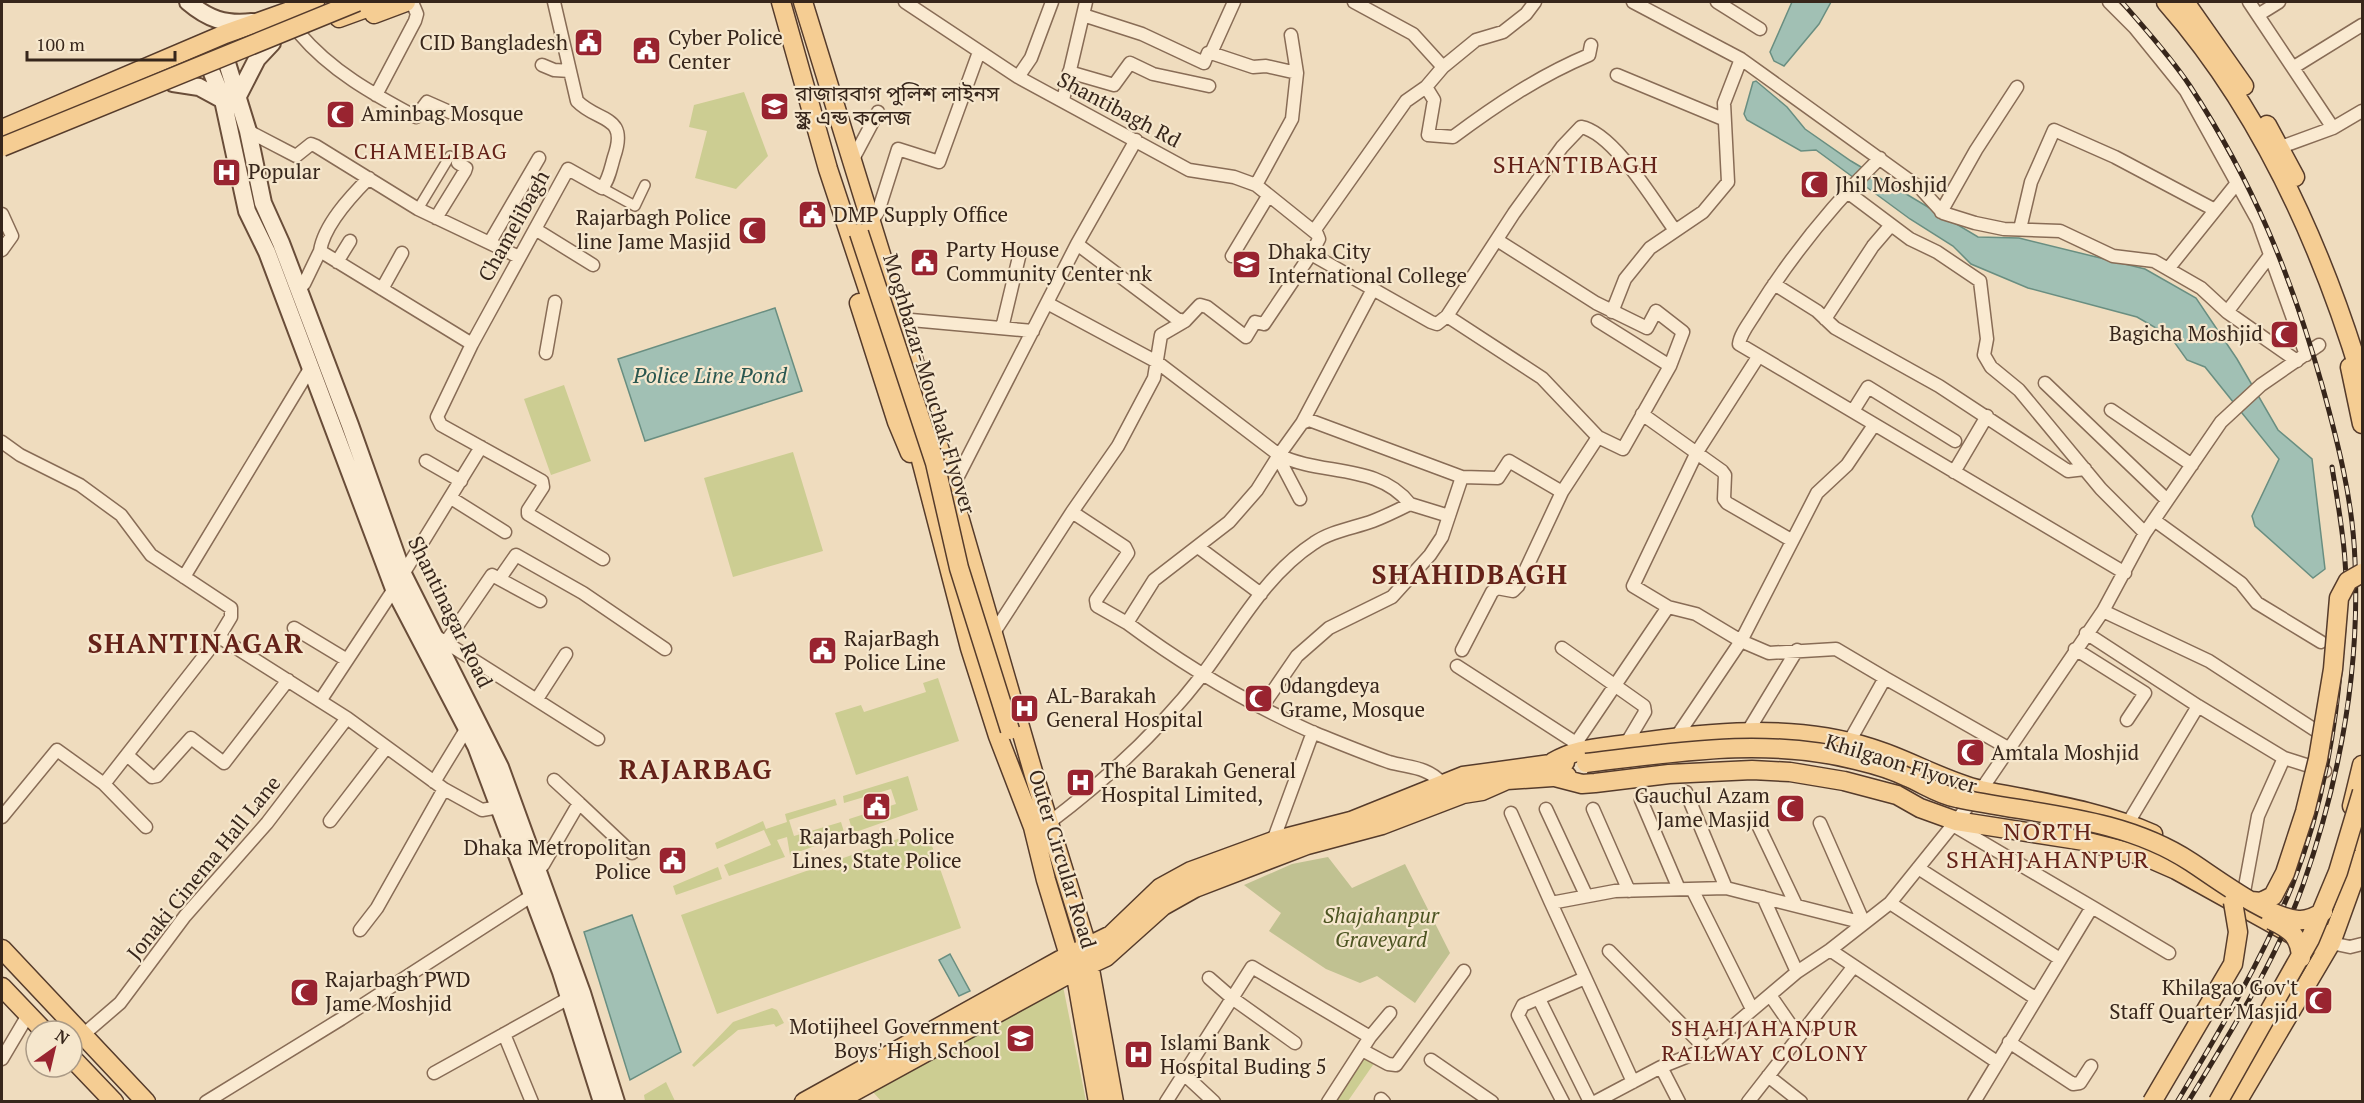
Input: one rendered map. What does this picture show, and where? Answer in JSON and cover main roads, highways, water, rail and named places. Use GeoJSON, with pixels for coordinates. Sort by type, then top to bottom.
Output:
{"type":"FeatureCollection","features":[{"type":"Feature","properties":{"kind":"main road"},"geometry":{"type":"LineString","coordinates":[[2,129],[256,21],[315,2]]}},
{"type":"Feature","properties":{"kind":"main road"},"geometry":{"type":"LineString","coordinates":[[2,147],[356,7],[383,2]]}},
{"type":"Feature","properties":{"kind":"main road"},"geometry":{"type":"LineString","coordinates":[[337,19],[357,20],[406,2]]}},
{"type":"Feature","properties":{"kind":"main road","name":"Outer Circular Road"},"geometry":{"type":"LineString","coordinates":[[774,2],[832,219],[897,422],[928,488],[970,648],[998,736],[1033,827],[1046,880],[1072,964],[1098,1101]]}},
{"type":"Feature","properties":{"kind":"main road","name":"Moghbazar-Mouchak Flyover"},"geometry":{"type":"LineString","coordinates":[[781,2],[828,169],[896,370],[921,455],[928,488]]}},
{"type":"Feature","properties":{"kind":"main road","name":"Moghbazar-Mouchak Flyover"},"geometry":{"type":"LineString","coordinates":[[787,2],[836,165],[934,463],[959,568],[1010,730],[1020,756],[1034,775]]}},
{"type":"Feature","properties":{"kind":"main road"},"geometry":{"type":"LineString","coordinates":[[797,2],[851,181],[868,214]]}},
{"type":"Feature","properties":{"kind":"main road","name":"Outer Circular Road"},"geometry":{"type":"LineString","coordinates":[[803,2],[900,319],[1089,956],[1114,1101]]}},
{"type":"Feature","properties":{"kind":"main road"},"geometry":{"type":"LineString","coordinates":[[2166,2],[2204,48],[2276,150],[2330,278],[2362,380]]}},
{"type":"Feature","properties":{"kind":"main road"},"geometry":{"type":"LineString","coordinates":[[2185,2],[2230,63],[2346,289],[2362,336]]}},
{"type":"Feature","properties":{"kind":"main road"},"geometry":{"type":"LineString","coordinates":[[188,4],[204,16],[219,21],[256,21]]}},
{"type":"Feature","properties":{"kind":"main road"},"geometry":{"type":"LineString","coordinates":[[188,4],[218,66]]}},
{"type":"Feature","properties":{"kind":"main road"},"geometry":{"type":"LineString","coordinates":[[2,156],[173,83],[337,19],[356,7]]}},
{"type":"Feature","properties":{"kind":"main road"},"geometry":{"type":"LineString","coordinates":[[173,83],[199,87],[231,98],[257,59],[272,43]]}},
{"type":"Feature","properties":{"kind":"main road","name":"Shantinagar Road"},"geometry":{"type":"LineString","coordinates":[[218,66],[248,131],[263,203],[297,286],[318,364],[394,589],[467,728],[532,895],[546,911]]}},
{"type":"Feature","properties":{"kind":"main road","name":"Shantinagar Road"},"geometry":{"type":"LineString","coordinates":[[231,98],[247,211],[318,364],[403,574],[440,638],[490,742],[536,867],[546,911],[616,1101]]}},
{"type":"Feature","properties":{"kind":"main road"},"geometry":{"type":"LineString","coordinates":[[2330,278],[2362,424]]}},
{"type":"Feature","properties":{"kind":"main road"},"geometry":{"type":"LineString","coordinates":[[928,488],[951,490]]}},
{"type":"Feature","properties":{"kind":"main road"},"geometry":{"type":"LineString","coordinates":[[804,1101],[1072,964],[1089,956],[1117,948],[1171,901],[1233,872],[1307,845],[1382,825],[1463,794],[1482,791],[1507,780],[1554,770],[1581,758],[1626,744],[1677,736],[1748,731],[1849,742],[1981,790],[2128,822],[2170,843],[2242,898],[2262,902],[2273,896],[2285,873],[2305,812],[2320,748],[2332,669],[2338,598],[2348,581],[2362,573]]}},
{"type":"Feature","properties":{"kind":"main road","name":"Khilgaon Flyover"},"geometry":{"type":"LineString","coordinates":[[1581,758],[1711,747],[1751,746],[1791,749],[1855,759],[1900,774],[1949,797],[2074,818],[2141,837],[2173,850],[2294,933],[2302,949]]}},
{"type":"Feature","properties":{"kind":"main road"},"geometry":{"type":"LineString","coordinates":[[2331,943],[2317,918],[2347,824],[2362,765]]}},
{"type":"Feature","properties":{"kind":"main road"},"geometry":{"type":"LineString","coordinates":[[1089,956],[1171,880],[1273,840],[1351,821],[1463,776],[1554,770],[1582,784],[1704,772],[1752,770],[1791,772],[1870,787],[1954,823],[2084,841],[2144,856],[2176,870],[2302,949],[2331,943]]}},
{"type":"Feature","properties":{"kind":"main road"},"geometry":{"type":"LineString","coordinates":[[2218,1101],[2317,918],[2362,792]]}},
{"type":"Feature","properties":{"kind":"main road"},"geometry":{"type":"LineString","coordinates":[[2237,1101],[2331,943],[2362,843]]}},
{"type":"Feature","properties":{"kind":"main road"},"geometry":{"type":"LineString","coordinates":[[2229,1101],[2313,956],[2362,843]]}},
{"type":"Feature","properties":{"kind":"main road"},"geometry":{"type":"LineString","coordinates":[[2152,1101],[2233,964],[2242,898]]}},
{"type":"Feature","properties":{"kind":"main road","name":"Khilgaon Flyover"},"geometry":{"type":"LineString","coordinates":[[2242,898],[2298,920],[2317,918]]}},
{"type":"Feature","properties":{"kind":"main road"},"geometry":{"type":"LineString","coordinates":[[2,949],[146,1101]]}},
{"type":"Feature","properties":{"kind":"main road"},"geometry":{"type":"LineString","coordinates":[[2210,1101],[2302,949]]}},
{"type":"Feature","properties":{"kind":"main road"},"geometry":{"type":"LineString","coordinates":[[835,1101],[1072,964]]}},
{"type":"Feature","properties":{"kind":"main road"},"geometry":{"type":"LineString","coordinates":[[2,987],[32,1019]]}},
{"type":"Feature","properties":{"kind":"main road","name":"Shantinagar Road"},"geometry":{"type":"LineString","coordinates":[[576,995],[602,1101]]}},
{"type":"Feature","properties":{"kind":"main road"},"geometry":{"type":"LineString","coordinates":[[84,1070],[114,1101]]}},
{"type":"Feature","properties":{"kind":"water"},"geometry":{"type":"Polygon","coordinates":[[[1792,2],[1831,2],[1819,24],[1784,66],[1774,61],[1770,52],[1792,2]]]}},
{"type":"Feature","properties":{"kind":"water"},"geometry":{"type":"Polygon","coordinates":[[[1756,81],[1787,107],[1805,129],[1851,161],[1978,237],[2019,238],[2145,269],[2196,298],[2237,359],[2278,430],[2312,459],[2325,569],[2313,578],[2255,526],[2252,516],[2279,459],[2205,367],[2187,360],[2170,336],[2137,317],[2028,288],[1971,264],[1953,246],[1910,219],[1816,150],[1801,151],[1747,120],[1744,114],[1753,82],[1756,81]]]}},
{"type":"Feature","properties":{"kind":"water","name":"Police Line Pond"},"geometry":{"type":"Polygon","coordinates":[[[775,308],[802,391],[645,441],[618,359],[775,308]]]}},
{"type":"Feature","properties":{"kind":"water"},"geometry":{"type":"Polygon","coordinates":[[[632,915],[681,1052],[630,1080],[584,932],[632,915]]]}},
{"type":"Feature","properties":{"kind":"water"},"geometry":{"type":"Polygon","coordinates":[[[950,954],[970,991],[959,996],[939,960],[950,954]]]}},
{"type":"Feature","properties":{"kind":"railway"},"geometry":{"type":"LineString","coordinates":[[2122,2],[2166,53],[2190,86],[2233,158],[2268,230],[2297,305],[2322,385],[2344,472],[2354,539],[2356,602],[2350,684],[2337,766],[2316,846],[2280,941],[2236,1023],[2188,1102]]}},
{"type":"Feature","properties":{"kind":"railway"},"geometry":{"type":"LineString","coordinates":[[2177,1102],[2224,1023],[2267,942],[2302,859],[2318,804],[2335,718],[2346,598],[2344,549],[2332,467]]}},
{"type":"Feature","properties":{"kind":"place","name":"CID Bangladesh"},"geometry":{"type":"Point","coordinates":[589,43]}},
{"type":"Feature","properties":{"kind":"place","name":"Cyber Police Center"},"geometry":{"type":"Point","coordinates":[647,50]}},
{"type":"Feature","properties":{"kind":"place","name":"রাজারবাগ পুলিশ লাইনস স্কুল এন্ড কলেজ"},"geometry":{"type":"Point","coordinates":[774,106]}},
{"type":"Feature","properties":{"kind":"place","name":"Aminbag Mosque"},"geometry":{"type":"Point","coordinates":[340,114]}},
{"type":"Feature","properties":{"kind":"place","name":"Popular"},"geometry":{"type":"Point","coordinates":[227,172]}},
{"type":"Feature","properties":{"kind":"place","name":"Jhil Moshjid"},"geometry":{"type":"Point","coordinates":[1814,185]}},
{"type":"Feature","properties":{"kind":"place","name":"DMP Supply Office"},"geometry":{"type":"Point","coordinates":[812,215]}},
{"type":"Feature","properties":{"kind":"place","name":"Rajarbagh Police line Jame Masjid"},"geometry":{"type":"Point","coordinates":[752,230]}},
{"type":"Feature","properties":{"kind":"place","name":"Party House Community Center nk"},"geometry":{"type":"Point","coordinates":[925,262]}},
{"type":"Feature","properties":{"kind":"place","name":"Dhaka City International College"},"geometry":{"type":"Point","coordinates":[1247,264]}},
{"type":"Feature","properties":{"kind":"place","name":"Bagicha Moshjid"},"geometry":{"type":"Point","coordinates":[2284,334]}},
{"type":"Feature","properties":{"kind":"place","name":"RajarBagh Police Line"},"geometry":{"type":"Point","coordinates":[823,651]}},
{"type":"Feature","properties":{"kind":"place","name":"0dangdeya Grame, Mosque"},"geometry":{"type":"Point","coordinates":[1259,698]}},
{"type":"Feature","properties":{"kind":"place","name":"AL-Barakah General Hospital"},"geometry":{"type":"Point","coordinates":[1025,708]}},
{"type":"Feature","properties":{"kind":"place","name":"Amtala Moshjid"},"geometry":{"type":"Point","coordinates":[1970,753]}},
{"type":"Feature","properties":{"kind":"place","name":"The Barakah General Hospital Limited,"},"geometry":{"type":"Point","coordinates":[1080,783]}},
{"type":"Feature","properties":{"kind":"place","name":"Rajarbagh Police Lines, State Police"},"geometry":{"type":"Point","coordinates":[877,806]}},
{"type":"Feature","properties":{"kind":"place","name":"Gauchul Azam Jame Masjid"},"geometry":{"type":"Point","coordinates":[1791,808]}},
{"type":"Feature","properties":{"kind":"place","name":"Dhaka Metropolitan Police"},"geometry":{"type":"Point","coordinates":[672,860]}},
{"type":"Feature","properties":{"kind":"place","name":"Rajarbagh PWD Jame Moshjid"},"geometry":{"type":"Point","coordinates":[304,992]}},
{"type":"Feature","properties":{"kind":"place","name":"Khilagao Gov't Staff Quarter Masjid"},"geometry":{"type":"Point","coordinates":[2319,1000]}},
{"type":"Feature","properties":{"kind":"place","name":"Motijheel Government Boys' High School"},"geometry":{"type":"Point","coordinates":[1021,1039]}},
{"type":"Feature","properties":{"kind":"place","name":"Islami Bank Hospital Buding 5"},"geometry":{"type":"Point","coordinates":[1139,1055]}},
{"type":"Feature","properties":{"kind":"district","name":"CHAMELIBAG"},"geometry":{"type":"Point","coordinates":[431,151]}},
{"type":"Feature","properties":{"kind":"district","name":"SHANTIBAGH"},"geometry":{"type":"Point","coordinates":[1576,165]}},
{"type":"Feature","properties":{"kind":"district","name":"SHAHIDBAGH"},"geometry":{"type":"Point","coordinates":[1470,575]}},
{"type":"Feature","properties":{"kind":"district","name":"SHANTINAGAR"},"geometry":{"type":"Point","coordinates":[196,644]}},
{"type":"Feature","properties":{"kind":"district","name":"RAJARBAG"},"geometry":{"type":"Point","coordinates":[696,770]}},
{"type":"Feature","properties":{"kind":"district","name":"NORTH SHAHJAHANPUR"},"geometry":{"type":"Point","coordinates":[2048,846]}},
{"type":"Feature","properties":{"kind":"district","name":"SHAHJAHANPUR RAILWAY COLONY"},"geometry":{"type":"Point","coordinates":[1765,1040]}},
{"type":"Feature","properties":{"kind":"park label","name":"Shajahanpur Graveyard"},"geometry":{"type":"Point","coordinates":[1381,928]}}]}
